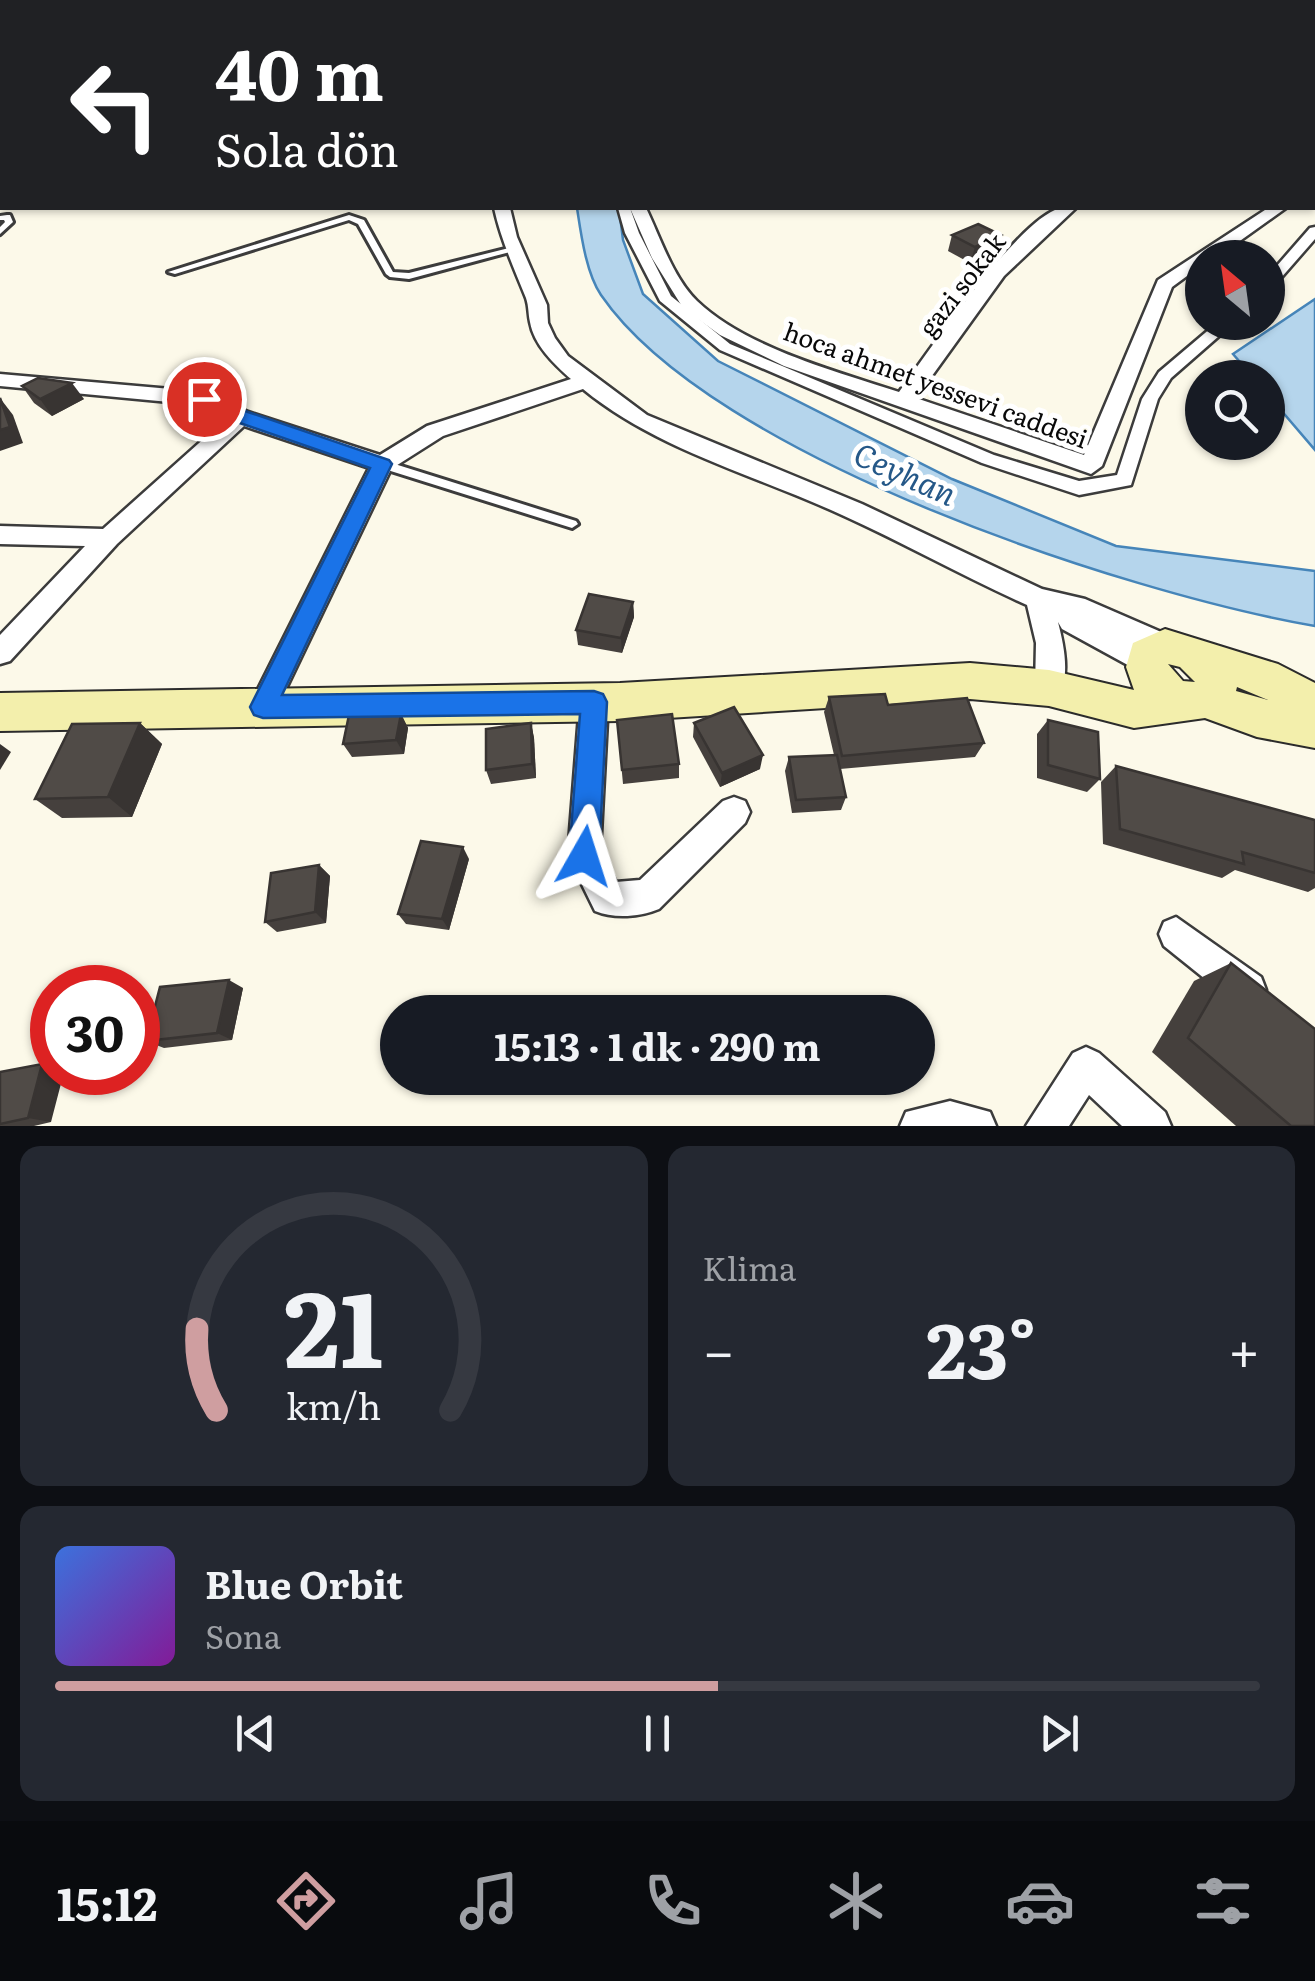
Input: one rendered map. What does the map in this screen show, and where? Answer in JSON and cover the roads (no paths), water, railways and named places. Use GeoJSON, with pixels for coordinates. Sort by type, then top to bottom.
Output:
{"type":"FeatureCollection","features":[{"type":"Feature","properties":{"kind":"main road"},"geometry":{"type":"LineString","coordinates":[[0,712],[594,702],[970,681],[1049,688],[1134,709],[1176,673],[1263,677],[1315,704]]}},
{"type":"Feature","properties":{"kind":"main road"},"geometry":{"type":"LineString","coordinates":[[1176,673],[1257,718],[1315,728]]}},
{"type":"Feature","properties":{"kind":"street"},"geometry":{"type":"LineString","coordinates":[[503,210],[513,250],[538,305],[546,339],[561,360],[639,420],[854,510],[942,556],[1038,599],[1060,616],[1176,673]]}},
{"type":"Feature","properties":{"kind":"street"},"geometry":{"type":"LineString","coordinates":[[625,210],[665,298],[725,347],[988,458],[1079,488],[1125,480],[1150,399],[1165,375],[1207,340]]}},
{"type":"Feature","properties":{"kind":"street","name":"hoca ahmet yessevi caddesi"},"geometry":{"type":"LineString","coordinates":[[639,210],[660,258],[689,304],[727,330],[791,362],[1091,466],[1164,284],[1185,270]]}},
{"type":"Feature","properties":{"kind":"street","name":"gazi sokak"},"geometry":{"type":"LineString","coordinates":[[903,402],[1001,268],[1044,224],[1065,210]]}},
{"type":"Feature","properties":{"kind":"street"},"geometry":{"type":"LineString","coordinates":[[1230,240],[1275,210]]}},
{"type":"Feature","properties":{"kind":"street"},"geometry":{"type":"LineString","coordinates":[[1285,265],[1315,231]]}},
{"type":"Feature","properties":{"kind":"street"},"geometry":{"type":"LineString","coordinates":[[0,380],[204,399],[241,417],[382,464]]}},
{"type":"Feature","properties":{"kind":"street"},"geometry":{"type":"LineString","coordinates":[[263,707],[382,464],[436,431],[586,381]]}},
{"type":"Feature","properties":{"kind":"street"},"geometry":{"type":"LineString","coordinates":[[0,653],[108,538],[241,417]]}},
{"type":"Feature","properties":{"kind":"street"},"geometry":{"type":"LineString","coordinates":[[0,534],[108,538]]}},
{"type":"Feature","properties":{"kind":"street"},"geometry":{"type":"LineString","coordinates":[[1038,599],[1051,638],[1053,668],[1049,688]]}},
{"type":"Feature","properties":{"kind":"street"},"geometry":{"type":"LineString","coordinates":[[594,702],[584,856],[606,899],[647,897],[734,812]]}},
{"type":"Feature","properties":{"kind":"street"},"geometry":{"type":"LineString","coordinates":[[1176,934],[1269,1006]]}},
{"type":"Feature","properties":{"kind":"street"},"geometry":{"type":"LineString","coordinates":[[1046,1126],[1086,1066],[1152,1126]]}},
{"type":"Feature","properties":{"kind":"street"},"geometry":{"type":"LineString","coordinates":[[920,1126],[950,1121],[976,1126]]}},
{"type":"Feature","properties":{"kind":"lane"},"geometry":{"type":"LineString","coordinates":[[0,218],[9,222],[0,232]]}},
{"type":"Feature","properties":{"kind":"lane"},"geometry":{"type":"LineString","coordinates":[[172,272],[350,218],[360,222],[390,274],[409,276],[513,250]]}},
{"type":"Feature","properties":{"kind":"lane"},"geometry":{"type":"LineString","coordinates":[[382,464],[572,524]]}},
{"type":"Feature","properties":{"kind":"water","name":"Ceyhan"},"geometry":{"type":"Polygon","coordinates":[[[577,210],[619,210],[623,240],[643,294],[718,361],[952,479],[1116,546],[1315,571],[1315,626],[1139,583],[1035,549],[928,509],[826,462],[733,410],[656,354],[601,295],[582,241],[577,210]]]}},
{"type":"Feature","properties":{"kind":"water"},"geometry":{"type":"Polygon","coordinates":[[[1315,299],[1315,450],[1285,415],[1285,360],[1238,360],[1233,354],[1254,340],[1285,340],[1285,319],[1315,299]]]}}]}
